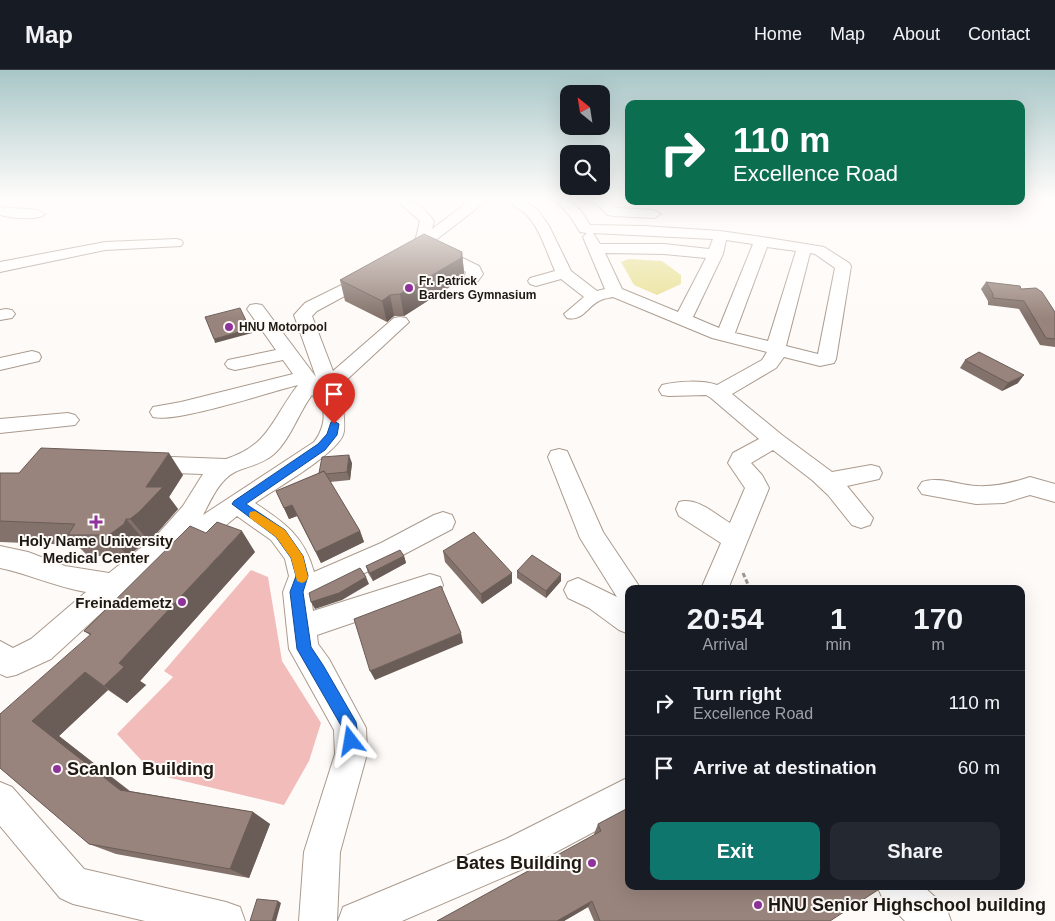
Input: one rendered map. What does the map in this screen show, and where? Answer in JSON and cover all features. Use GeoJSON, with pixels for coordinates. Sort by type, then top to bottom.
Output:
{"type":"FeatureCollection","features":[{"type":"Feature","properties":{"kind":"street"},"geometry":{"type":"LineString","coordinates":[[422,244],[423,239]]}},
{"type":"Feature","properties":{"kind":"street"},"geometry":{"type":"LineString","coordinates":[[319,386],[321,367],[303,315],[312,307],[386,267],[429,239]]}},
{"type":"Feature","properties":{"kind":"street"},"geometry":{"type":"LineString","coordinates":[[548,239],[564,273],[586,291],[596,296]]}},
{"type":"Feature","properties":{"kind":"street"},"geometry":{"type":"LineString","coordinates":[[591,239],[615,292]]}},
{"type":"Feature","properties":{"kind":"street"},"geometry":{"type":"LineString","coordinates":[[683,319],[715,254],[719,239]]}},
{"type":"Feature","properties":{"kind":"street"},"geometry":{"type":"LineString","coordinates":[[746,239],[812,249]]}},
{"type":"Feature","properties":{"kind":"street"},"geometry":{"type":"LineString","coordinates":[[573,314],[596,296],[615,292],[721,335],[820,360],[827,359],[843,266],[812,249],[801,239]]}},
{"type":"Feature","properties":{"kind":"street"},"geometry":{"type":"LineString","coordinates":[[710,352],[721,335],[762,241]]}},
{"type":"Feature","properties":{"kind":"street"},"geometry":{"type":"LineString","coordinates":[[0,267],[105,246],[176,243]]}},
{"type":"Feature","properties":{"kind":"street"},"geometry":{"type":"LineString","coordinates":[[422,244],[473,269],[475,274],[472,278]]}},
{"type":"Feature","properties":{"kind":"street"},"geometry":{"type":"LineString","coordinates":[[596,248],[664,248],[715,254]]}},
{"type":"Feature","properties":{"kind":"street"},"geometry":{"type":"LineString","coordinates":[[690,400],[714,391],[769,364],[776,355],[776,348],[812,249]]}},
{"type":"Feature","properties":{"kind":"street"},"geometry":{"type":"LineString","coordinates":[[536,281],[564,273]]}},
{"type":"Feature","properties":{"kind":"street"},"geometry":{"type":"LineString","coordinates":[[0,655],[7,662],[16,661],[41,649],[238,504],[322,447],[332,435],[334,424],[319,386],[288,353],[256,309]]}},
{"type":"Feature","properties":{"kind":"street"},"geometry":{"type":"LineString","coordinates":[[128,464],[226,467],[245,461],[267,448],[283,426],[292,407],[400,322]]}},
{"type":"Feature","properties":{"kind":"street"},"geometry":{"type":"LineString","coordinates":[[234,364],[288,353]]}},
{"type":"Feature","properties":{"kind":"street"},"geometry":{"type":"LineString","coordinates":[[0,364],[32,357]]}},
{"type":"Feature","properties":{"kind":"street"},"geometry":{"type":"LineString","coordinates":[[160,412],[319,386]]}},
{"type":"Feature","properties":{"kind":"street"},"geometry":{"type":"LineString","coordinates":[[669,390],[714,391],[828,481],[861,518]]}},
{"type":"Feature","properties":{"kind":"street"},"geometry":{"type":"LineString","coordinates":[[0,426],[68,420]]}},
{"type":"Feature","properties":{"kind":"street"},"geometry":{"type":"LineString","coordinates":[[716,585],[757,488],[739,463],[774,440]]}},
{"type":"Feature","properties":{"kind":"street"},"geometry":{"type":"LineString","coordinates":[[559,457],[593,538],[625,586]]}},
{"type":"Feature","properties":{"kind":"street"},"geometry":{"type":"LineString","coordinates":[[48,676],[118,593],[192,513],[206,487],[226,467]]}},
{"type":"Feature","properties":{"kind":"street"},"geometry":{"type":"LineString","coordinates":[[828,481],[871,473]]}},
{"type":"Feature","properties":{"kind":"street"},"geometry":{"type":"LineString","coordinates":[[930,488],[976,495],[1004,494],[1030,486],[1055,493]]}},
{"type":"Feature","properties":{"kind":"street"},"geometry":{"type":"LineString","coordinates":[[238,504],[280,533],[297,556],[302,576],[297,592],[304,649],[318,670],[350,728],[351,754],[322,852],[315,920]]}},
{"type":"Feature","properties":{"kind":"street"},"geometry":{"type":"LineString","coordinates":[[688,509],[735,539]]}},
{"type":"Feature","properties":{"kind":"street"},"geometry":{"type":"LineString","coordinates":[[297,592],[390,550],[443,522]]}},
{"type":"Feature","properties":{"kind":"street"},"geometry":{"type":"LineString","coordinates":[[0,557],[118,593]]}},
{"type":"Feature","properties":{"kind":"street"},"geometry":{"type":"LineString","coordinates":[[300,628],[430,584]]}},
{"type":"Feature","properties":{"kind":"street"},"geometry":{"type":"LineString","coordinates":[[578,590],[599,600],[625,618]]}},
{"type":"Feature","properties":{"kind":"street"},"geometry":{"type":"LineString","coordinates":[[357,921],[519,852],[625,796]]}},
{"type":"Feature","properties":{"kind":"street"},"geometry":{"type":"LineString","coordinates":[[0,799],[72,886],[226,921]]}},
{"type":"Feature","properties":{"kind":"street"},"geometry":{"type":"LineString","coordinates":[[900,890],[932,921]]}},
{"type":"Feature","properties":{"kind":"shaded area"},"geometry":{"type":"Polygon","coordinates":[[[629,259],[662,261],[681,275],[681,284],[657,295],[634,285],[621,262],[629,259]]]}},
{"type":"Feature","properties":{"kind":"shaded area"},"geometry":{"type":"Polygon","coordinates":[[[251,570],[268,577],[282,661],[321,723],[309,761],[284,805],[154,774],[117,734],[173,677],[164,671],[251,570]]]}},
{"type":"Feature","properties":{"kind":"building"},"geometry":{"type":"Polygon","coordinates":[[[415,239],[434,239],[462,252],[461,258],[400,294],[390,295],[382,301],[340,280],[415,239]]]}},
{"type":"Feature","properties":{"kind":"building"},"geometry":{"type":"Polygon","coordinates":[[[986,282],[1020,286],[1021,289],[1036,288],[1042,292],[1055,312],[1055,339],[1046,338],[1024,301],[993,298],[993,294],[986,282]]]}},
{"type":"Feature","properties":{"kind":"building","name":"HNU Motorpool"},"geometry":{"type":"Polygon","coordinates":[[[240,308],[250,329],[214,339],[205,317],[240,308]]]}},
{"type":"Feature","properties":{"kind":"building"},"geometry":{"type":"Polygon","coordinates":[[[979,352],[1024,375],[1008,383],[965,360],[979,352]]]}},
{"type":"Feature","properties":{"kind":"building"},"geometry":{"type":"Polygon","coordinates":[[[41,448],[169,453],[146,487],[163,487],[139,512],[130,519],[126,519],[124,524],[109,535],[68,535],[75,524],[0,521],[0,473],[19,473],[41,448]]]}},
{"type":"Feature","properties":{"kind":"building"},"geometry":{"type":"Polygon","coordinates":[[[349,455],[347,472],[326,474],[324,471],[319,473],[322,457],[349,455]]]}},
{"type":"Feature","properties":{"kind":"building"},"geometry":{"type":"Polygon","coordinates":[[[324,471],[360,531],[316,552],[292,505],[284,508],[276,491],[324,471]]]}},
{"type":"Feature","properties":{"kind":"building"},"geometry":{"type":"Polygon","coordinates":[[[217,522],[242,531],[119,663],[124,667],[104,686],[85,672],[32,721],[120,790],[253,812],[230,869],[89,844],[0,768],[0,714],[91,634],[84,631],[190,526],[206,533],[217,522]]]}},
{"type":"Feature","properties":{"kind":"building"},"geometry":{"type":"Polygon","coordinates":[[[474,532],[512,573],[481,594],[443,551],[474,532]]]}},
{"type":"Feature","properties":{"kind":"building"},"geometry":{"type":"Polygon","coordinates":[[[400,550],[404,556],[370,573],[366,566],[400,550]]]}},
{"type":"Feature","properties":{"kind":"building"},"geometry":{"type":"Polygon","coordinates":[[[532,555],[561,574],[546,591],[517,571],[532,555]]]}},
{"type":"Feature","properties":{"kind":"building"},"geometry":{"type":"Polygon","coordinates":[[[360,568],[366,577],[339,593],[311,602],[309,593],[360,568]]]}},
{"type":"Feature","properties":{"kind":"building"},"geometry":{"type":"Polygon","coordinates":[[[441,586],[461,633],[370,671],[354,619],[441,586]]]}},
{"type":"Feature","properties":{"kind":"building"},"geometry":{"type":"Polygon","coordinates":[[[625,810],[625,890],[878,890],[830,921],[600,921],[592,901],[557,921],[437,921],[601,831],[598,824],[625,810]]]}},
{"type":"Feature","properties":{"kind":"building"},"geometry":{"type":"Polygon","coordinates":[[[257,899],[278,901],[272,921],[250,921],[257,899]]]}},
{"type":"Feature","properties":{"kind":"slow traffic"},"geometry":{"type":"LineString","coordinates":[[255,515],[280,533],[297,556],[302,577]]}},
{"type":"Feature","properties":{"kind":"place","name":"Fr. Patrick Barders Gymnasium"},"geometry":{"type":"Point","coordinates":[409,288]}},
{"type":"Feature","properties":{"kind":"place","name":"HNU Motorpool"},"geometry":{"type":"Point","coordinates":[229,327]}},
{"type":"Feature","properties":{"kind":"place","name":"Holy Name University Medical Center"},"geometry":{"type":"Point","coordinates":[96,522]}},
{"type":"Feature","properties":{"kind":"place","name":"Freinademetz"},"geometry":{"type":"Point","coordinates":[182,602]}},
{"type":"Feature","properties":{"kind":"place","name":"Scanlon Building"},"geometry":{"type":"Point","coordinates":[57,769]}},
{"type":"Feature","properties":{"kind":"place","name":"Bates Building"},"geometry":{"type":"Point","coordinates":[592,863]}},
{"type":"Feature","properties":{"kind":"place","name":"HNU Senior Highschool building"},"geometry":{"type":"Point","coordinates":[758,905]}},
{"type":"Feature","properties":{"kind":"route"},"geometry":{"type":"LineString","coordinates":[[334,424],[332,435],[322,447],[238,504],[280,533],[297,556],[302,576],[297,592],[304,649],[318,670],[350,728],[351,741]]}}]}
